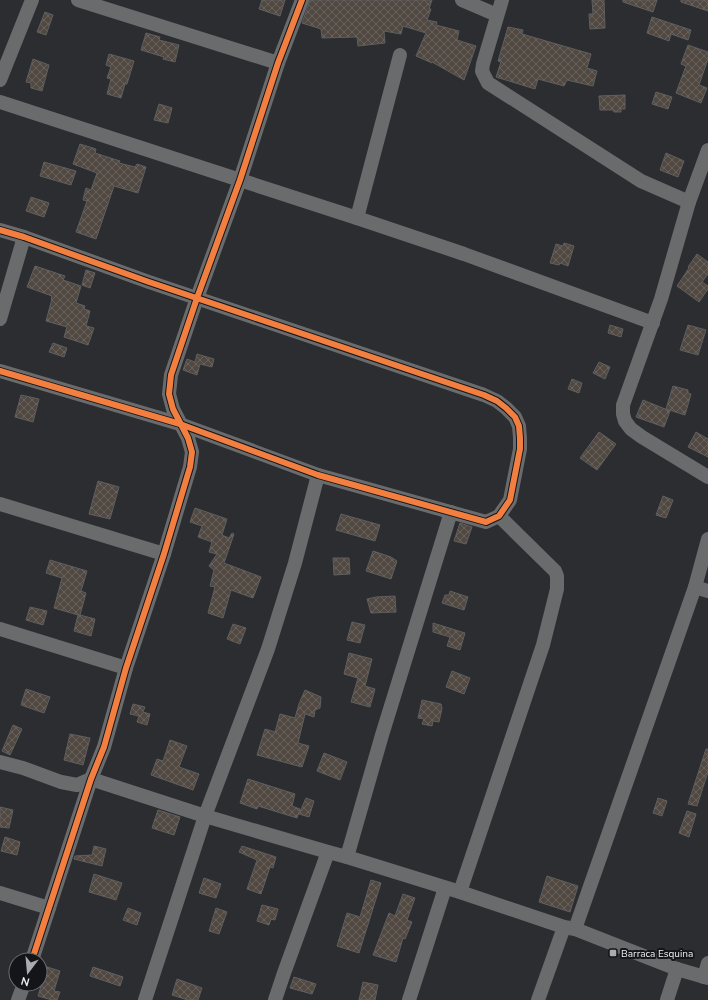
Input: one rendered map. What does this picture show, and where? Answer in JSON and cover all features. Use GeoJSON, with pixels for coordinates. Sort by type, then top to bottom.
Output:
{"type":"FeatureCollection","features":[{"type":"Feature","properties":{"kind":"street"},"geometry":{"type":"LineString","coordinates":[[0,80],[32,0]]}},
{"type":"Feature","properties":{"kind":"street"},"geometry":{"type":"LineString","coordinates":[[78,0],[278,63]]}},
{"type":"Feature","properties":{"kind":"street"},"geometry":{"type":"LineString","coordinates":[[35,952],[104,747],[126,668],[164,554],[190,467],[192,452],[188,438],[173,409],[169,394],[171,375],[196,298],[240,180],[278,63],[302,0]]}},
{"type":"Feature","properties":{"kind":"street"},"geometry":{"type":"LineString","coordinates":[[462,0],[497,15]]}},
{"type":"Feature","properties":{"kind":"street"},"geometry":{"type":"LineString","coordinates":[[502,0],[482,64],[482,71],[488,83],[641,181],[689,202]]}},
{"type":"Feature","properties":{"kind":"street"},"geometry":{"type":"LineString","coordinates":[[357,218],[400,55]]}},
{"type":"Feature","properties":{"kind":"street"},"geometry":{"type":"LineString","coordinates":[[0,102],[464,254],[653,323]]}},
{"type":"Feature","properties":{"kind":"street"},"geometry":{"type":"LineString","coordinates":[[708,150],[689,202],[661,299],[623,405],[625,421],[631,429],[708,477]]}},
{"type":"Feature","properties":{"kind":"street"},"geometry":{"type":"LineString","coordinates":[[0,230],[497,401],[515,417],[519,426],[520,449],[510,500],[499,516],[486,522],[318,475],[180,424],[0,371]]}},
{"type":"Feature","properties":{"kind":"street"},"geometry":{"type":"LineString","coordinates":[[0,319],[24,237]]}},
{"type":"Feature","properties":{"kind":"street"},"geometry":{"type":"LineString","coordinates":[[146,1000],[205,816],[268,649],[295,563],[318,475]]}},
{"type":"Feature","properties":{"kind":"street"},"geometry":{"type":"LineString","coordinates":[[0,504],[164,554]]}},
{"type":"Feature","properties":{"kind":"street"},"geometry":{"type":"LineString","coordinates":[[347,857],[382,734],[451,512]]}},
{"type":"Feature","properties":{"kind":"street"},"geometry":{"type":"LineString","coordinates":[[460,892],[543,645],[557,589],[557,576],[555,570],[499,516]]}},
{"type":"Feature","properties":{"kind":"street"},"geometry":{"type":"LineString","coordinates":[[538,1000],[569,928],[702,589],[708,539]]}},
{"type":"Feature","properties":{"kind":"street"},"geometry":{"type":"LineString","coordinates":[[0,629],[126,668]]}},
{"type":"Feature","properties":{"kind":"street"},"geometry":{"type":"LineString","coordinates":[[0,762],[23,768],[60,782],[77,785],[92,779],[205,816],[347,857],[460,892],[569,928],[677,968],[706,977],[708,963]]}},
{"type":"Feature","properties":{"kind":"street"},"geometry":{"type":"LineString","coordinates":[[276,1000],[284,973],[328,852]]}},
{"type":"Feature","properties":{"kind":"street"},"geometry":{"type":"LineString","coordinates":[[409,1000],[445,888]]}},
{"type":"Feature","properties":{"kind":"street"},"geometry":{"type":"LineString","coordinates":[[0,893],[49,908]]}},
{"type":"Feature","properties":{"kind":"street"},"geometry":{"type":"LineString","coordinates":[[667,1000],[677,968]]}},
{"type":"Feature","properties":{"kind":"building"},"geometry":{"type":"Polygon","coordinates":[[[262,0],[285,0],[280,16],[259,9],[262,0]]]}},
{"type":"Feature","properties":{"kind":"building"},"geometry":{"type":"Polygon","coordinates":[[[310,0],[432,0],[429,9],[431,9],[427,20],[437,22],[436,25],[459,31],[457,40],[476,46],[464,80],[432,62],[416,56],[426,33],[403,26],[401,34],[384,31],[385,43],[358,46],[357,37],[322,38],[321,29],[302,23],[310,0]]]}},
{"type":"Feature","properties":{"kind":"building"},"geometry":{"type":"Polygon","coordinates":[[[592,0],[604,0],[605,28],[590,29],[589,14],[593,14],[592,0]]]}},
{"type":"Feature","properties":{"kind":"building"},"geometry":{"type":"Polygon","coordinates":[[[623,0],[657,0],[653,12],[623,2],[623,0]]]}},
{"type":"Feature","properties":{"kind":"building"},"geometry":{"type":"Polygon","coordinates":[[[681,0],[708,0],[708,11],[681,2],[681,0]]]}},
{"type":"Feature","properties":{"kind":"building"},"geometry":{"type":"Polygon","coordinates":[[[45,12],[53,15],[46,35],[37,32],[45,12]]]}},
{"type":"Feature","properties":{"kind":"building"},"geometry":{"type":"Polygon","coordinates":[[[652,17],[691,30],[688,40],[671,34],[669,41],[647,33],[652,17]]]}},
{"type":"Feature","properties":{"kind":"building"},"geometry":{"type":"Polygon","coordinates":[[[508,27],[523,30],[522,34],[591,54],[587,68],[597,71],[593,86],[567,80],[564,86],[538,79],[535,89],[496,77],[501,62],[498,61],[508,27]]]}},
{"type":"Feature","properties":{"kind":"building"},"geometry":{"type":"Polygon","coordinates":[[[146,33],[160,37],[159,40],[179,45],[175,62],[141,50],[146,33]]]}},
{"type":"Feature","properties":{"kind":"building"},"geometry":{"type":"Polygon","coordinates":[[[688,45],[708,52],[708,59],[699,85],[707,88],[701,103],[676,93],[686,66],[681,64],[688,45]]]}},
{"type":"Feature","properties":{"kind":"building"},"geometry":{"type":"Polygon","coordinates":[[[109,54],[134,61],[121,98],[107,94],[111,79],[107,78],[111,67],[106,65],[109,54]]]}},
{"type":"Feature","properties":{"kind":"building"},"geometry":{"type":"Polygon","coordinates":[[[33,59],[49,65],[42,91],[31,88],[31,83],[26,82],[33,59]]]}},
{"type":"Feature","properties":{"kind":"building"},"geometry":{"type":"Polygon","coordinates":[[[656,92],[672,97],[668,109],[652,104],[656,92]]]}},
{"type":"Feature","properties":{"kind":"building"},"geometry":{"type":"Polygon","coordinates":[[[625,95],[625,109],[621,109],[621,112],[614,112],[613,110],[600,110],[599,96],[625,95]]]}},
{"type":"Feature","properties":{"kind":"building"},"geometry":{"type":"Polygon","coordinates":[[[159,104],[172,108],[168,123],[154,120],[159,104]]]}},
{"type":"Feature","properties":{"kind":"building"},"geometry":{"type":"Polygon","coordinates":[[[80,144],[96,149],[95,153],[120,161],[119,163],[135,167],[137,164],[146,167],[138,193],[114,186],[96,239],[76,232],[87,201],[83,200],[86,188],[91,190],[97,173],[73,164],[80,144]]]}},
{"type":"Feature","properties":{"kind":"building"},"geometry":{"type":"Polygon","coordinates":[[[666,153],[684,161],[678,177],[660,170],[666,153]]]}},
{"type":"Feature","properties":{"kind":"building"},"geometry":{"type":"Polygon","coordinates":[[[44,162],[76,171],[71,185],[40,176],[44,162]]]}},
{"type":"Feature","properties":{"kind":"building"},"geometry":{"type":"Polygon","coordinates":[[[31,197],[49,203],[44,217],[26,211],[31,197]]]}},
{"type":"Feature","properties":{"kind":"building"},"geometry":{"type":"Polygon","coordinates":[[[564,243],[574,246],[568,266],[560,263],[559,265],[550,263],[556,244],[563,246],[564,243]]]}},
{"type":"Feature","properties":{"kind":"building"},"geometry":{"type":"Polygon","coordinates":[[[697,254],[708,262],[708,274],[702,282],[708,286],[708,289],[699,302],[677,286],[697,254]]]}},
{"type":"Feature","properties":{"kind":"building"},"geometry":{"type":"Polygon","coordinates":[[[35,266],[65,276],[63,280],[81,286],[76,303],[85,306],[84,309],[90,311],[86,326],[94,328],[88,345],[64,337],[67,327],[46,321],[52,296],[27,287],[35,266]]]}},
{"type":"Feature","properties":{"kind":"building"},"geometry":{"type":"Polygon","coordinates":[[[86,270],[95,273],[90,288],[82,285],[86,270]]]}},
{"type":"Feature","properties":{"kind":"building"},"geometry":{"type":"Polygon","coordinates":[[[610,325],[623,329],[621,337],[608,333],[610,325]]]}},
{"type":"Feature","properties":{"kind":"building"},"geometry":{"type":"Polygon","coordinates":[[[688,325],[706,330],[698,355],[680,350],[688,325]]]}},
{"type":"Feature","properties":{"kind":"building"},"geometry":{"type":"Polygon","coordinates":[[[53,343],[67,348],[64,357],[49,352],[53,343]]]}},
{"type":"Feature","properties":{"kind":"building"},"geometry":{"type":"Polygon","coordinates":[[[197,354],[214,359],[212,367],[200,364],[197,375],[183,370],[187,359],[195,362],[197,354]]]}},
{"type":"Feature","properties":{"kind":"building"},"geometry":{"type":"Polygon","coordinates":[[[599,362],[610,367],[605,379],[593,373],[599,362]]]}},
{"type":"Feature","properties":{"kind":"building"},"geometry":{"type":"Polygon","coordinates":[[[572,379],[582,383],[579,393],[568,389],[572,379]]]}},
{"type":"Feature","properties":{"kind":"building"},"geometry":{"type":"Polygon","coordinates":[[[673,386],[688,390],[688,393],[691,394],[685,415],[666,409],[673,386]]]}},
{"type":"Feature","properties":{"kind":"building"},"geometry":{"type":"Polygon","coordinates":[[[21,395],[39,399],[33,422],[15,417],[21,395]]]}},
{"type":"Feature","properties":{"kind":"building"},"geometry":{"type":"Polygon","coordinates":[[[643,400],[670,411],[664,427],[636,417],[643,400]]]}},
{"type":"Feature","properties":{"kind":"building"},"geometry":{"type":"Polygon","coordinates":[[[599,432],[616,444],[597,470],[580,458],[599,432]]]}},
{"type":"Feature","properties":{"kind":"building"},"geometry":{"type":"Polygon","coordinates":[[[696,432],[708,439],[708,457],[688,447],[696,432]]]}},
{"type":"Feature","properties":{"kind":"building"},"geometry":{"type":"Polygon","coordinates":[[[98,481],[119,487],[110,519],[89,514],[98,481]]]}},
{"type":"Feature","properties":{"kind":"building"},"geometry":{"type":"Polygon","coordinates":[[[663,496],[673,500],[666,518],[656,515],[663,496]]]}},
{"type":"Feature","properties":{"kind":"building"},"geometry":{"type":"Polygon","coordinates":[[[195,508],[227,519],[222,535],[229,538],[232,533],[234,534],[224,563],[261,577],[253,598],[231,590],[223,618],[208,613],[215,587],[210,586],[214,570],[209,566],[217,554],[209,552],[212,542],[198,537],[202,526],[190,522],[195,508]]]}},
{"type":"Feature","properties":{"kind":"building"},"geometry":{"type":"Polygon","coordinates":[[[341,514],[380,525],[375,541],[336,530],[341,514]]]}},
{"type":"Feature","properties":{"kind":"building"},"geometry":{"type":"Polygon","coordinates":[[[460,523],[472,527],[466,544],[454,541],[460,523]]]}},
{"type":"Feature","properties":{"kind":"building"},"geometry":{"type":"Polygon","coordinates":[[[373,551],[391,557],[397,561],[391,579],[366,571],[373,551]]]}},
{"type":"Feature","properties":{"kind":"building"},"geometry":{"type":"Polygon","coordinates":[[[333,558],[349,558],[350,574],[334,575],[333,558]]]}},
{"type":"Feature","properties":{"kind":"building"},"geometry":{"type":"Polygon","coordinates":[[[50,560],[87,571],[81,591],[86,593],[80,615],[95,619],[91,636],[74,631],[78,615],[54,608],[62,578],[46,573],[50,560]]]}},
{"type":"Feature","properties":{"kind":"building"},"geometry":{"type":"Polygon","coordinates":[[[450,591],[468,597],[464,610],[442,603],[445,595],[449,595],[450,591]]]}},
{"type":"Feature","properties":{"kind":"building"},"geometry":{"type":"Polygon","coordinates":[[[395,596],[396,612],[371,613],[367,599],[395,596]]]}},
{"type":"Feature","properties":{"kind":"building"},"geometry":{"type":"Polygon","coordinates":[[[30,607],[47,611],[43,625],[26,620],[30,607]]]}},
{"type":"Feature","properties":{"kind":"building"},"geometry":{"type":"Polygon","coordinates":[[[352,622],[365,625],[360,643],[347,640],[352,622]]]}},
{"type":"Feature","properties":{"kind":"building"},"geometry":{"type":"Polygon","coordinates":[[[433,623],[465,633],[460,650],[447,646],[450,637],[433,632],[433,623]]]}},
{"type":"Feature","properties":{"kind":"building"},"geometry":{"type":"Polygon","coordinates":[[[233,624],[246,628],[240,644],[227,639],[233,624]]]}},
{"type":"Feature","properties":{"kind":"building"},"geometry":{"type":"Polygon","coordinates":[[[349,653],[372,659],[365,686],[375,689],[370,707],[351,702],[358,678],[344,674],[349,653]]]}},
{"type":"Feature","properties":{"kind":"building"},"geometry":{"type":"Polygon","coordinates":[[[452,671],[470,678],[464,694],[446,687],[452,671]]]}},
{"type":"Feature","properties":{"kind":"building"},"geometry":{"type":"Polygon","coordinates":[[[26,689],[50,697],[44,713],[21,705],[26,689]]]}},
{"type":"Feature","properties":{"kind":"building"},"geometry":{"type":"Polygon","coordinates":[[[305,690],[321,697],[320,708],[315,710],[314,717],[305,714],[298,743],[309,746],[302,767],[257,755],[265,729],[275,732],[280,714],[295,718],[305,690]]]}},
{"type":"Feature","properties":{"kind":"building"},"geometry":{"type":"Polygon","coordinates":[[[422,700],[441,704],[442,708],[439,722],[433,721],[432,726],[422,724],[424,719],[418,718],[422,700]]]}},
{"type":"Feature","properties":{"kind":"building"},"geometry":{"type":"Polygon","coordinates":[[[133,704],[145,707],[143,712],[150,714],[147,725],[137,722],[139,716],[130,714],[133,704]]]}},
{"type":"Feature","properties":{"kind":"building"},"geometry":{"type":"Polygon","coordinates":[[[13,725],[22,729],[10,755],[2,751],[13,725]]]}},
{"type":"Feature","properties":{"kind":"building"},"geometry":{"type":"Polygon","coordinates":[[[70,734],[90,738],[83,765],[64,760],[70,734]]]}},
{"type":"Feature","properties":{"kind":"building"},"geometry":{"type":"Polygon","coordinates":[[[170,740],[187,746],[179,767],[199,774],[193,790],[151,775],[157,759],[163,761],[170,740]]]}},
{"type":"Feature","properties":{"kind":"building"},"geometry":{"type":"Polygon","coordinates":[[[706,749],[708,749],[708,772],[697,806],[688,804],[706,749]]]}},
{"type":"Feature","properties":{"kind":"building"},"geometry":{"type":"Polygon","coordinates":[[[324,753],[347,762],[340,780],[317,771],[324,753]]]}},
{"type":"Feature","properties":{"kind":"building"},"geometry":{"type":"Polygon","coordinates":[[[248,779],[295,794],[292,806],[300,809],[297,818],[258,806],[257,809],[240,803],[248,779]]]}},
{"type":"Feature","properties":{"kind":"building"},"geometry":{"type":"Polygon","coordinates":[[[306,798],[314,801],[309,817],[299,814],[306,798]]]}},
{"type":"Feature","properties":{"kind":"building"},"geometry":{"type":"Polygon","coordinates":[[[658,798],[667,801],[662,816],[653,813],[658,798]]]}},
{"type":"Feature","properties":{"kind":"building"},"geometry":{"type":"Polygon","coordinates":[[[0,807],[13,810],[9,828],[0,827],[0,807]]]}},
{"type":"Feature","properties":{"kind":"building"},"geometry":{"type":"Polygon","coordinates":[[[158,810],[180,817],[174,835],[152,828],[158,810]]]}},
{"type":"Feature","properties":{"kind":"building"},"geometry":{"type":"Polygon","coordinates":[[[687,811],[696,814],[689,837],[679,833],[687,811]]]}},
{"type":"Feature","properties":{"kind":"building"},"geometry":{"type":"Polygon","coordinates":[[[5,837],[20,842],[17,855],[1,851],[5,837]]]}},
{"type":"Feature","properties":{"kind":"building"},"geometry":{"type":"Polygon","coordinates":[[[94,846],[106,849],[102,866],[74,859],[75,856],[92,855],[94,846]]]}},
{"type":"Feature","properties":{"kind":"building"},"geometry":{"type":"Polygon","coordinates":[[[242,846],[276,857],[273,868],[270,867],[261,894],[247,889],[257,860],[239,852],[242,846]]]}},
{"type":"Feature","properties":{"kind":"building"},"geometry":{"type":"Polygon","coordinates":[[[94,874],[122,883],[116,900],[89,892],[94,874]]]}},
{"type":"Feature","properties":{"kind":"building"},"geometry":{"type":"Polygon","coordinates":[[[547,876],[578,886],[570,912],[539,902],[547,876]]]}},
{"type":"Feature","properties":{"kind":"building"},"geometry":{"type":"Polygon","coordinates":[[[204,878],[221,884],[216,898],[199,893],[204,878]]]}},
{"type":"Feature","properties":{"kind":"building"},"geometry":{"type":"Polygon","coordinates":[[[371,880],[381,883],[359,953],[337,946],[347,913],[360,917],[371,880]]]}},
{"type":"Feature","properties":{"kind":"building"},"geometry":{"type":"Polygon","coordinates":[[[403,894],[415,898],[407,920],[412,922],[405,939],[403,938],[396,962],[373,955],[389,913],[395,916],[403,894]]]}},
{"type":"Feature","properties":{"kind":"building"},"geometry":{"type":"Polygon","coordinates":[[[262,905],[278,909],[275,920],[271,919],[269,925],[257,921],[262,905]]]}},
{"type":"Feature","properties":{"kind":"building"},"geometry":{"type":"Polygon","coordinates":[[[128,908],[141,913],[137,925],[123,920],[128,908]]]}},
{"type":"Feature","properties":{"kind":"building"},"geometry":{"type":"Polygon","coordinates":[[[216,908],[227,912],[219,934],[209,931],[216,908]]]}},
{"type":"Feature","properties":{"kind":"building"},"geometry":{"type":"Polygon","coordinates":[[[48,967],[60,971],[54,991],[60,992],[57,1000],[38,996],[39,992],[48,992],[48,967]]]}},
{"type":"Feature","properties":{"kind":"building"},"geometry":{"type":"Polygon","coordinates":[[[93,967],[123,977],[120,986],[90,976],[93,967]]]}},
{"type":"Feature","properties":{"kind":"building"},"geometry":{"type":"Polygon","coordinates":[[[294,977],[316,984],[312,994],[290,988],[294,977]]]}},
{"type":"Feature","properties":{"kind":"building"},"geometry":{"type":"Polygon","coordinates":[[[177,979],[202,988],[198,1000],[188,1000],[172,995],[177,979]]]}},
{"type":"Feature","properties":{"kind":"building"},"geometry":{"type":"Polygon","coordinates":[[[363,982],[378,985],[375,1000],[359,1000],[363,982]]]}},
{"type":"Feature","properties":{"kind":"cycle path"},"geometry":{"type":"LineString","coordinates":[[35,952],[91,779],[104,747],[126,668],[164,554],[190,467],[192,452],[188,438],[173,409],[169,394],[171,375],[240,180],[278,63],[302,0]]}},
{"type":"Feature","properties":{"kind":"cycle path"},"geometry":{"type":"LineString","coordinates":[[0,230],[484,395],[497,401],[515,417],[519,426],[520,449],[510,500],[499,516],[486,522],[318,475],[180,424],[0,371]]}},
{"type":"Feature","properties":{"kind":"place","name":"Barraca Esquina"},"geometry":{"type":"Point","coordinates":[613,953]}}]}
